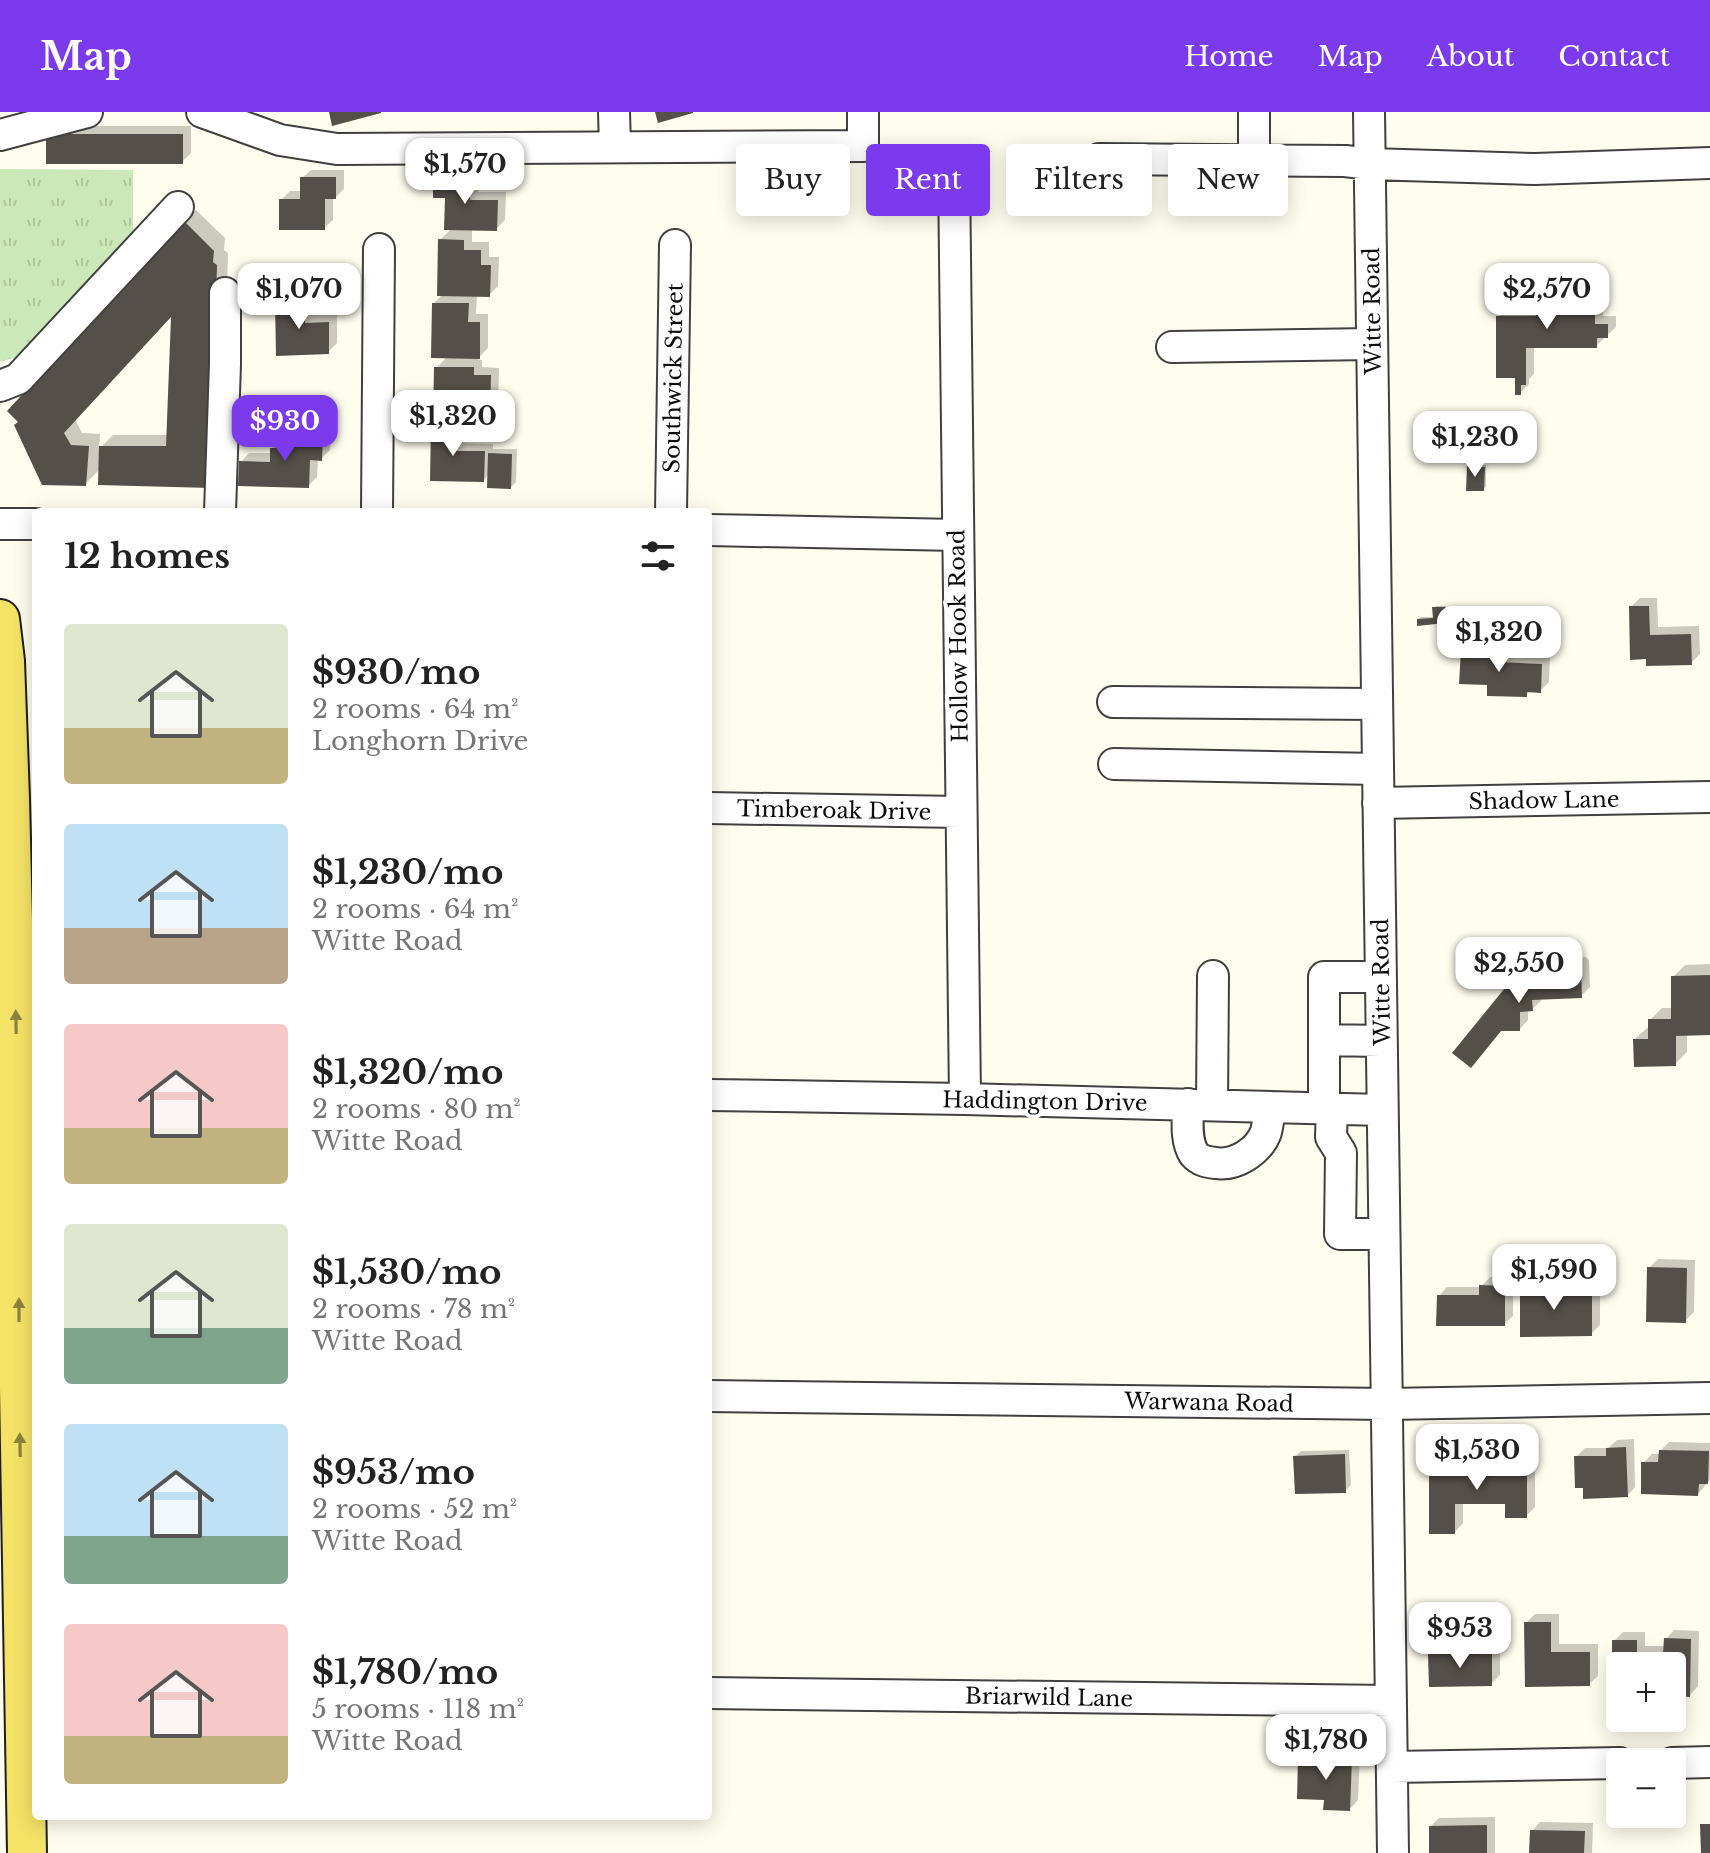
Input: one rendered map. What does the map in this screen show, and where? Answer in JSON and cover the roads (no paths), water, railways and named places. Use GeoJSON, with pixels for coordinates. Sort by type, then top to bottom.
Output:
{"type":"FeatureCollection","features":[{"type":"Feature","properties":{"kind":"main road"},"geometry":{"type":"LineString","coordinates":[[0,619],[15,798],[18,1086],[27,1142],[27,1204],[15,1382],[29,1567],[31,1807],[27,1853]]}},
{"type":"Feature","properties":{"kind":"street"},"geometry":{"type":"LineString","coordinates":[[0,135],[87,112]]}},
{"type":"Feature","properties":{"kind":"street"},"geometry":{"type":"LineString","coordinates":[[202,112],[280,140],[337,149],[863,146],[863,112]]}},
{"type":"Feature","properties":{"kind":"street"},"geometry":{"type":"LineString","coordinates":[[614,112],[615,147]]}},
{"type":"Feature","properties":{"kind":"street"},"geometry":{"type":"LineString","coordinates":[[1254,112],[1254,144]]}},
{"type":"Feature","properties":{"kind":"street","name":"Witte Road"},"geometry":{"type":"LineString","coordinates":[[1369,112],[1393,1853]]}},
{"type":"Feature","properties":{"kind":"street"},"geometry":{"type":"LineString","coordinates":[[1288,161],[1535,169],[1710,163]]}},
{"type":"Feature","properties":{"kind":"street"},"geometry":{"type":"LineString","coordinates":[[0,386],[18,379],[178,207]]}},
{"type":"Feature","properties":{"kind":"street","name":"Hollow Hook Road"},"geometry":{"type":"LineString","coordinates":[[954,216],[965,1099]]}},
{"type":"Feature","properties":{"kind":"street","name":"Southwick Street"},"geometry":{"type":"LineString","coordinates":[[671,508],[675,245]]}},
{"type":"Feature","properties":{"kind":"street"},"geometry":{"type":"LineString","coordinates":[[377,508],[379,249]]}},
{"type":"Feature","properties":{"kind":"street"},"geometry":{"type":"LineString","coordinates":[[220,508],[225,293]]}},
{"type":"Feature","properties":{"kind":"street"},"geometry":{"type":"LineString","coordinates":[[1172,347],[1372,344]]}},
{"type":"Feature","properties":{"kind":"street"},"geometry":{"type":"LineString","coordinates":[[0,524],[32,524]]}},
{"type":"Feature","properties":{"kind":"street"},"geometry":{"type":"LineString","coordinates":[[712,530],[957,535]]}},
{"type":"Feature","properties":{"kind":"street"},"geometry":{"type":"LineString","coordinates":[[1113,702],[1377,704]]}},
{"type":"Feature","properties":{"kind":"street"},"geometry":{"type":"LineString","coordinates":[[1114,764],[1378,769]]}},
{"type":"Feature","properties":{"kind":"street","name":"Shadow Lane"},"geometry":{"type":"LineString","coordinates":[[1378,803],[1710,797]]}},
{"type":"Feature","properties":{"kind":"street","name":"Timberoak Drive"},"geometry":{"type":"LineString","coordinates":[[712,808],[960,812]]}},
{"type":"Feature","properties":{"kind":"street"},"geometry":{"type":"LineString","coordinates":[[1213,976],[1200,1104],[1188,1132],[1196,1156],[1204,1161],[1222,1164],[1240,1160],[1256,1147],[1265,1133],[1270,1107]]}},
{"type":"Feature","properties":{"kind":"street"},"geometry":{"type":"LineString","coordinates":[[1381,977],[1324,977],[1324,1040],[1331,1137],[1341,1153],[1340,1234],[1384,1234]]}},
{"type":"Feature","properties":{"kind":"street"},"geometry":{"type":"LineString","coordinates":[[1324,1040],[1381,1041]]}},
{"type":"Feature","properties":{"kind":"street","name":"Haddington Drive"},"geometry":{"type":"LineString","coordinates":[[712,1095],[1382,1110]]}},
{"type":"Feature","properties":{"kind":"street","name":"Warwana Road"},"geometry":{"type":"LineString","coordinates":[[712,1396],[1387,1404],[1710,1398]]}},
{"type":"Feature","properties":{"kind":"street","name":"Briarwild Lane"},"geometry":{"type":"LineString","coordinates":[[712,1693],[1391,1701]]}},
{"type":"Feature","properties":{"kind":"street"},"geometry":{"type":"LineString","coordinates":[[1686,1763],[1710,1762]]}},
{"type":"Feature","properties":{"kind":"street"},"geometry":{"type":"LineString","coordinates":[[1392,1767],[1606,1763]]}}]}
